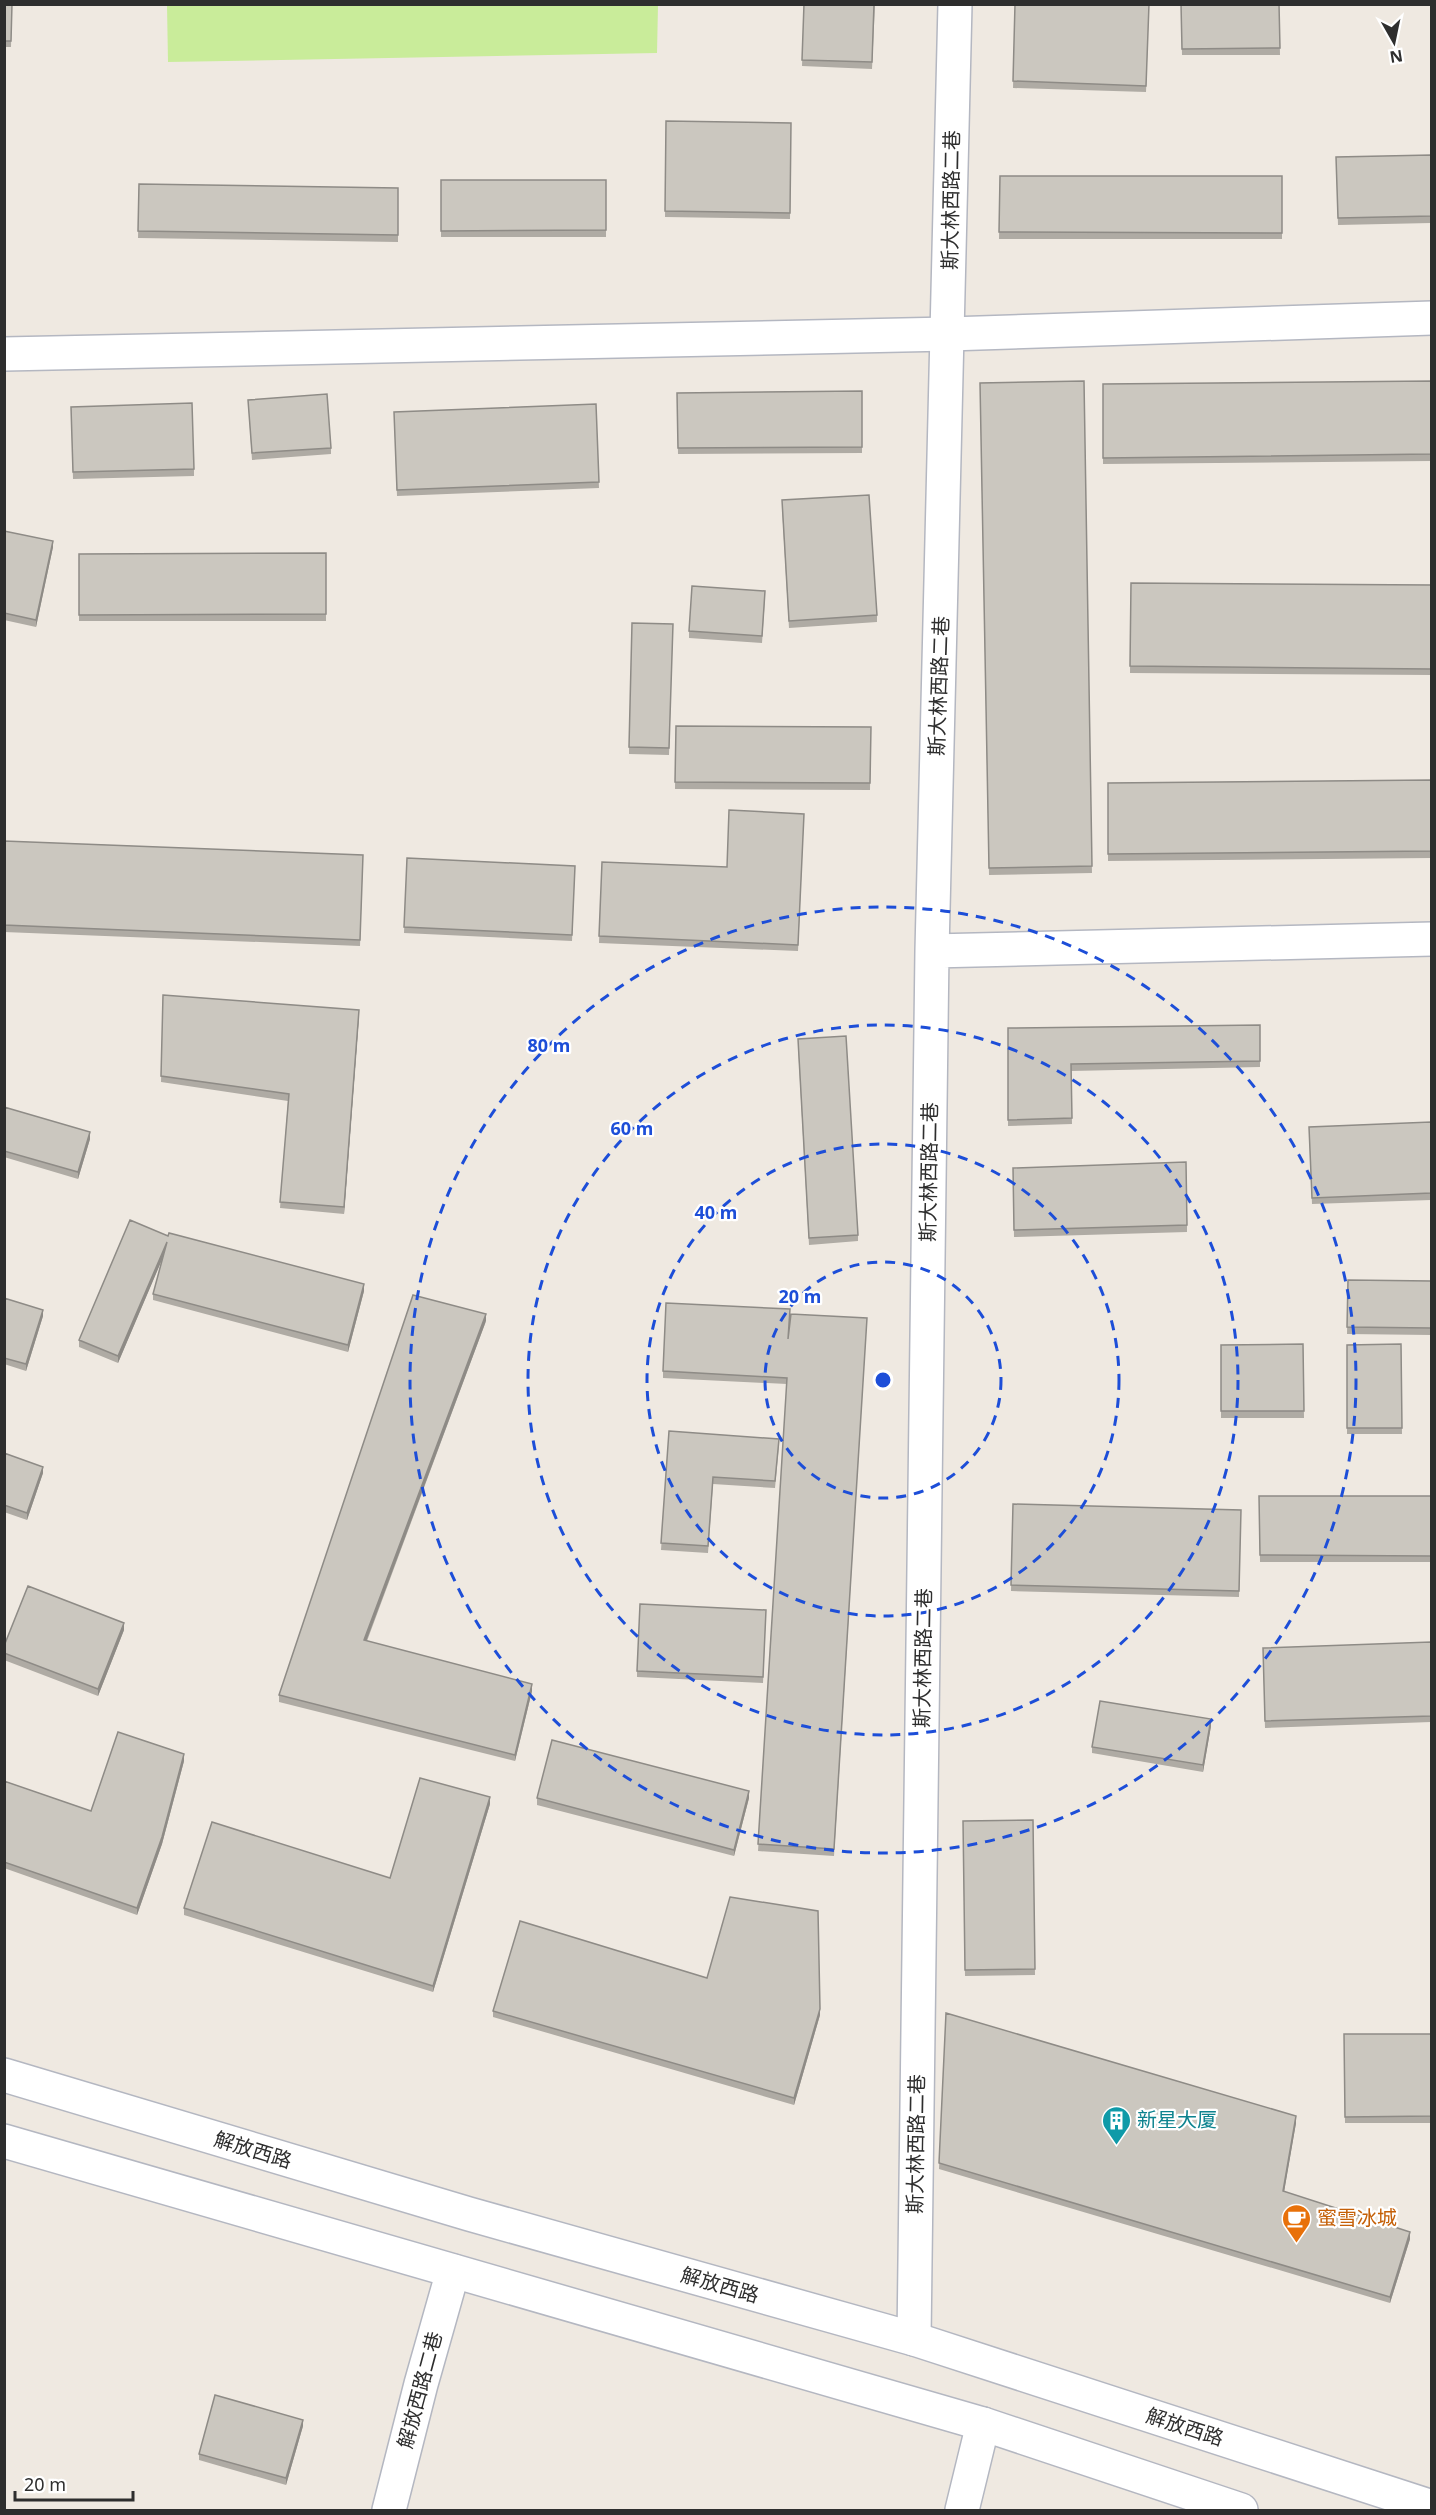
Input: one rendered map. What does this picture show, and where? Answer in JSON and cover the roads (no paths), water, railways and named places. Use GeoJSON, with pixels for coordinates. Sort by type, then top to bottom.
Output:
{"type":"FeatureCollection","features":[{"type":"Feature","properties":{"kind":"street","name":"斯大林西路二巷"},"geometry":{"type":"LineString","coordinates":[[914,2339],[932,951],[949,334],[955,4]]}},
{"type":"Feature","properties":{"kind":"street"},"geometry":{"type":"LineString","coordinates":[[4,354],[949,334],[1431,318]]}},
{"type":"Feature","properties":{"kind":"street"},"geometry":{"type":"LineString","coordinates":[[932,951],[1431,939]]}},
{"type":"Feature","properties":{"kind":"street","name":"解放西路"},"geometry":{"type":"LineString","coordinates":[[4,2075],[469,2214],[914,2339],[1431,2507]]}},
{"type":"Feature","properties":{"kind":"street"},"geometry":{"type":"LineString","coordinates":[[4,2141],[983,2424],[1241,2511]]}},
{"type":"Feature","properties":{"kind":"street","name":"解放西路二巷"},"geometry":{"type":"LineString","coordinates":[[389,2511],[453,2271]]}},
{"type":"Feature","properties":{"kind":"street"},"geometry":{"type":"LineString","coordinates":[[962,2511],[983,2424]]}},
{"type":"Feature","properties":{"kind":"place","name":"新星大厦"},"geometry":{"type":"Point","coordinates":[1116,2146]}},
{"type":"Feature","properties":{"kind":"place","name":"蜜雪冰城"},"geometry":{"type":"Point","coordinates":[1296,2244]}}]}
